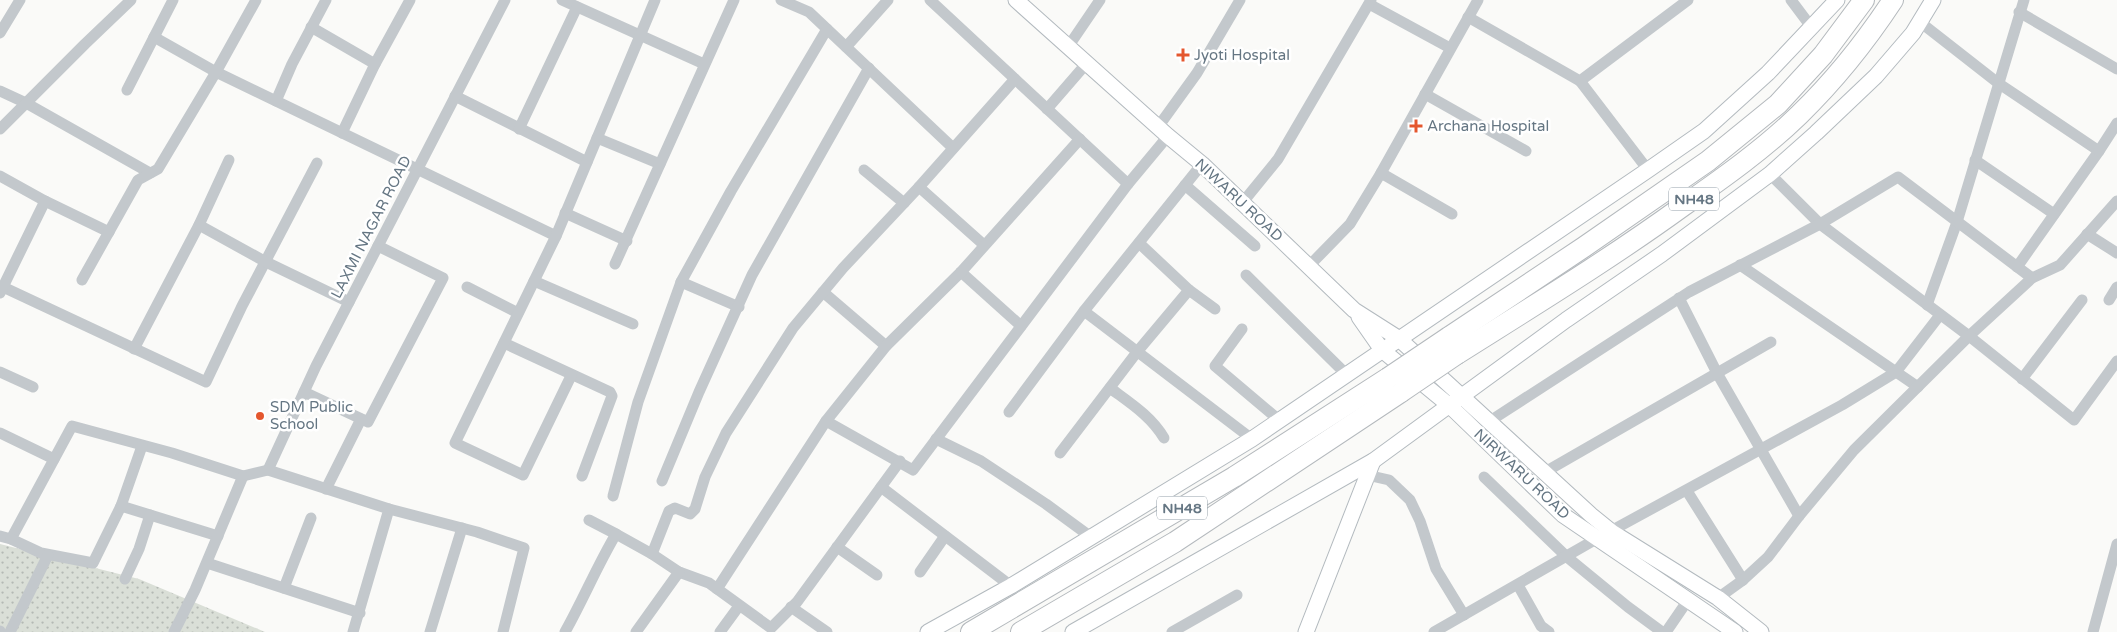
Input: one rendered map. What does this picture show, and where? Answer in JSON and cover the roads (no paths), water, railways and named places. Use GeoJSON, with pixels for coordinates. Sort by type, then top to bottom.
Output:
{"type":"FeatureCollection","features":[{"type":"Feature","properties":{"kind":"highway","name":"NH48"},"geometry":{"type":"LineString","coordinates":[[1021,632],[1175,542],[1394,385],[1453,346],[1708,160],[1778,104],[1823,55],[1864,0]]}},
{"type":"Feature","properties":{"kind":"highway","name":"NH48"},"geometry":{"type":"LineString","coordinates":[[1453,346],[1612,255],[1747,159],[1799,115],[1839,72],[1893,0]]}},
{"type":"Feature","properties":{"kind":"highway","name":"NH48"},"geometry":{"type":"LineString","coordinates":[[971,632],[1394,385]]}},
{"type":"Feature","properties":{"kind":"street"},"geometry":{"type":"LineString","coordinates":[[0,33],[20,0]]}},
{"type":"Feature","properties":{"kind":"street"},"geometry":{"type":"LineString","coordinates":[[0,129],[131,0]]}},
{"type":"Feature","properties":{"kind":"street"},"geometry":{"type":"LineString","coordinates":[[127,90],[173,0]]}},
{"type":"Feature","properties":{"kind":"street"},"geometry":{"type":"LineString","coordinates":[[82,280],[138,180],[158,169],[216,72],[256,0]]}},
{"type":"Feature","properties":{"kind":"street"},"geometry":{"type":"LineString","coordinates":[[276,101],[326,0]]}},
{"type":"Feature","properties":{"kind":"street"},"geometry":{"type":"LineString","coordinates":[[342,133],[375,64],[410,0]]}},
{"type":"Feature","properties":{"kind":"street","name":"LAXMI NAGAR ROAD"},"geometry":{"type":"LineString","coordinates":[[268,470],[349,302],[505,0]]}},
{"type":"Feature","properties":{"kind":"street"},"geometry":{"type":"LineString","coordinates":[[562,0],[704,64]]}},
{"type":"Feature","properties":{"kind":"street"},"geometry":{"type":"LineString","coordinates":[[571,376],[523,475],[455,443],[556,236],[655,0]]}},
{"type":"Feature","properties":{"kind":"street"},"geometry":{"type":"LineString","coordinates":[[615,264],[734,0]]}},
{"type":"Feature","properties":{"kind":"street"},"geometry":{"type":"LineString","coordinates":[[781,0],[810,12],[954,148]]}},
{"type":"Feature","properties":{"kind":"street"},"geometry":{"type":"LineString","coordinates":[[846,47],[888,0]]}},
{"type":"Feature","properties":{"kind":"street"},"geometry":{"type":"LineString","coordinates":[[930,0],[1128,184]]}},
{"type":"Feature","properties":{"kind":"street","name":"NIWARU ROAD"},"geometry":{"type":"LineString","coordinates":[[1016,0],[1162,132],[1202,164],[1354,310],[1398,338],[1463,397]]}},
{"type":"Feature","properties":{"kind":"street"},"geometry":{"type":"LineString","coordinates":[[1068,47],[1100,0]]}},
{"type":"Feature","properties":{"kind":"street"},"geometry":{"type":"LineString","coordinates":[[826,421],[913,470],[1128,184],[1162,132],[1240,0]]}},
{"type":"Feature","properties":{"kind":"street"},"geometry":{"type":"LineString","coordinates":[[1309,266],[1350,224],[1381,173],[1478,0]]}},
{"type":"Feature","properties":{"kind":"street"},"geometry":{"type":"LineString","coordinates":[[1580,81],[1688,0]]}},
{"type":"Feature","properties":{"kind":"street"},"geometry":{"type":"LineString","coordinates":[[1791,0],[1812,28]]}},
{"type":"Feature","properties":{"kind":"street"},"geometry":{"type":"LineString","coordinates":[[928,632],[1011,586],[1252,439],[1398,338],[1648,170],[1704,131],[1768,73],[1838,0]]}},
{"type":"Feature","properties":{"kind":"street"},"geometry":{"type":"LineString","coordinates":[[1073,632],[1370,468],[1566,320],[1662,254],[1770,174],[1816,133],[1876,76],[1912,33],[1933,0]]}},
{"type":"Feature","properties":{"kind":"street"},"geometry":{"type":"LineString","coordinates":[[1927,304],[1957,222],[2024,0]]}},
{"type":"Feature","properties":{"kind":"street"},"geometry":{"type":"LineString","coordinates":[[1243,202],[1278,159],[1370,2],[1450,48]]}},
{"type":"Feature","properties":{"kind":"street"},"geometry":{"type":"LineString","coordinates":[[519,129],[577,6]]}},
{"type":"Feature","properties":{"kind":"street"},"geometry":{"type":"LineString","coordinates":[[2019,12],[2117,69]]}},
{"type":"Feature","properties":{"kind":"street"},"geometry":{"type":"LineString","coordinates":[[1468,17],[1580,81],[1648,170]]}},
{"type":"Feature","properties":{"kind":"street"},"geometry":{"type":"LineString","coordinates":[[1920,22],[1998,82],[2099,151]]}},
{"type":"Feature","properties":{"kind":"street"},"geometry":{"type":"LineString","coordinates":[[311,27],[375,64]]}},
{"type":"Feature","properties":{"kind":"street"},"geometry":{"type":"LineString","coordinates":[[613,496],[638,402],[681,282],[731,190],[827,29]]}},
{"type":"Feature","properties":{"kind":"street"},"geometry":{"type":"LineString","coordinates":[[154,37],[216,72],[556,236]]}},
{"type":"Feature","properties":{"kind":"street"},"geometry":{"type":"LineString","coordinates":[[1047,109],[1086,64]]}},
{"type":"Feature","properties":{"kind":"street"},"geometry":{"type":"LineString","coordinates":[[662,480],[752,275],[869,68]]}},
{"type":"Feature","properties":{"kind":"street"},"geometry":{"type":"LineString","coordinates":[[652,554],[669,512],[675,508],[690,514],[695,509],[705,477],[726,433],[794,328],[823,292],[920,187],[1014,79]]}},
{"type":"Feature","properties":{"kind":"street"},"geometry":{"type":"LineString","coordinates":[[0,91],[26,103],[150,173]]}},
{"type":"Feature","properties":{"kind":"street"},"geometry":{"type":"LineString","coordinates":[[1424,94],[1526,151]]}},
{"type":"Feature","properties":{"kind":"street"},"geometry":{"type":"LineString","coordinates":[[455,96],[587,162]]}},
{"type":"Feature","properties":{"kind":"street"},"geometry":{"type":"LineString","coordinates":[[2017,267],[2117,123]]}},
{"type":"Feature","properties":{"kind":"street"},"geometry":{"type":"LineString","coordinates":[[597,138],[660,164]]}},
{"type":"Feature","properties":{"kind":"street"},"geometry":{"type":"LineString","coordinates":[[717,588],[826,421],[886,346],[961,272],[1080,140]]}},
{"type":"Feature","properties":{"kind":"street"},"geometry":{"type":"LineString","coordinates":[[134,348],[199,225],[229,160]]}},
{"type":"Feature","properties":{"kind":"street"},"geometry":{"type":"LineString","coordinates":[[1975,160],[2054,214]]}},
{"type":"Feature","properties":{"kind":"street"},"geometry":{"type":"LineString","coordinates":[[45,201],[2,290],[206,382],[317,163]]}},
{"type":"Feature","properties":{"kind":"street"},"geometry":{"type":"LineString","coordinates":[[1009,412],[1084,311],[1202,164]]}},
{"type":"Feature","properties":{"kind":"street"},"geometry":{"type":"LineString","coordinates":[[864,170],[904,203]]}},
{"type":"Feature","properties":{"kind":"street"},"geometry":{"type":"LineString","coordinates":[[1381,173],[1452,214]]}},
{"type":"Feature","properties":{"kind":"street"},"geometry":{"type":"LineString","coordinates":[[1770,174],[1820,224],[1969,336],[2074,420],[2117,361]]}},
{"type":"Feature","properties":{"kind":"street"},"geometry":{"type":"LineString","coordinates":[[0,176],[45,201],[109,232]]}},
{"type":"Feature","properties":{"kind":"street"},"geometry":{"type":"LineString","coordinates":[[1490,421],[1679,298],[1820,224],[1898,177],[2032,278]]}},
{"type":"Feature","properties":{"kind":"street"},"geometry":{"type":"LineString","coordinates":[[1185,185],[1255,246]]}},
{"type":"Feature","properties":{"kind":"street"},"geometry":{"type":"LineString","coordinates":[[920,187],[984,245]]}},
{"type":"Feature","properties":{"kind":"street"},"geometry":{"type":"LineString","coordinates":[[1718,598],[1743,580],[1768,557],[1799,516],[1854,450],[1969,336],[2032,278],[2060,265],[2117,201]]}},
{"type":"Feature","properties":{"kind":"street"},"geometry":{"type":"LineString","coordinates":[[565,213],[627,241]]}},
{"type":"Feature","properties":{"kind":"street"},"geometry":{"type":"LineString","coordinates":[[199,225],[266,262],[349,302]]}},
{"type":"Feature","properties":{"kind":"street"},"geometry":{"type":"LineString","coordinates":[[2087,234],[2117,253]]}},
{"type":"Feature","properties":{"kind":"street"},"geometry":{"type":"LineString","coordinates":[[1139,243],[1189,290],[1215,309]]}},
{"type":"Feature","properties":{"kind":"street"},"geometry":{"type":"LineString","coordinates":[[304,392],[368,422],[443,278],[378,246]]}},
{"type":"Feature","properties":{"kind":"street"},"geometry":{"type":"LineString","coordinates":[[1740,266],[1918,387]]}},
{"type":"Feature","properties":{"kind":"street"},"geometry":{"type":"LineString","coordinates":[[961,272],[1021,326]]}},
{"type":"Feature","properties":{"kind":"street"},"geometry":{"type":"LineString","coordinates":[[1246,275],[1346,374]]}},
{"type":"Feature","properties":{"kind":"street"},"geometry":{"type":"LineString","coordinates":[[534,280],[632,324]]}},
{"type":"Feature","properties":{"kind":"street"},"geometry":{"type":"LineString","coordinates":[[681,282],[739,307]]}},
{"type":"Feature","properties":{"kind":"street"},"geometry":{"type":"LineString","coordinates":[[467,287],[518,313]]}},
{"type":"Feature","properties":{"kind":"street"},"geometry":{"type":"LineString","coordinates":[[2109,300],[2117,287]]}},
{"type":"Feature","properties":{"kind":"street"},"geometry":{"type":"LineString","coordinates":[[1060,453],[1137,352],[1189,290]]}},
{"type":"Feature","properties":{"kind":"street"},"geometry":{"type":"LineString","coordinates":[[823,292],[886,346]]}},
{"type":"Feature","properties":{"kind":"street"},"geometry":{"type":"LineString","coordinates":[[1679,298],[1717,373],[1799,516]]}},
{"type":"Feature","properties":{"kind":"street"},"geometry":{"type":"LineString","coordinates":[[2022,379],[2082,300]]}},
{"type":"Feature","properties":{"kind":"street","name":"NIRWARU ROAD"},"geometry":{"type":"LineString","coordinates":[[1354,310],[1382,350],[1450,406],[1563,516],[1605,535],[1718,598],[1761,632]]}},
{"type":"Feature","properties":{"kind":"street"},"geometry":{"type":"LineString","coordinates":[[1084,311],[1252,439]]}},
{"type":"Feature","properties":{"kind":"street"},"geometry":{"type":"LineString","coordinates":[[1434,632],[1455,627],[1464,615],[1842,405],[1896,372],[1940,314]]}},
{"type":"Feature","properties":{"kind":"street"},"geometry":{"type":"LineString","coordinates":[[1242,329],[1215,366],[1280,420]]}},
{"type":"Feature","properties":{"kind":"street"},"geometry":{"type":"LineString","coordinates":[[1545,472],[1771,342]]}},
{"type":"Feature","properties":{"kind":"street"},"geometry":{"type":"LineString","coordinates":[[504,343],[571,376],[610,392],[612,396],[582,476]]}},
{"type":"Feature","properties":{"kind":"street"},"geometry":{"type":"LineString","coordinates":[[0,372],[33,387]]}},
{"type":"Feature","properties":{"kind":"street"},"geometry":{"type":"LineString","coordinates":[[1110,388],[1147,416],[1157,426],[1164,438]]}},
{"type":"Feature","properties":{"kind":"street","name":"NIRWARU ROAD"},"geometry":{"type":"LineString","coordinates":[[1463,397],[1545,472],[1605,535],[1688,600],[1735,632]]}},
{"type":"Feature","properties":{"kind":"street"},"geometry":{"type":"LineString","coordinates":[[326,489],[361,419]]}},
{"type":"Feature","properties":{"kind":"street"},"geometry":{"type":"LineString","coordinates":[[142,446],[121,506],[93,563],[48,555],[6,538],[72,426],[172,453],[243,476],[268,470],[389,509],[462,528],[524,548],[503,632]]}},
{"type":"Feature","properties":{"kind":"street"},"geometry":{"type":"LineString","coordinates":[[0,433],[54,459]]}},
{"type":"Feature","properties":{"kind":"street"},"geometry":{"type":"LineString","coordinates":[[936,439],[981,460],[1091,537]]}},
{"type":"Feature","properties":{"kind":"street"},"geometry":{"type":"LineString","coordinates":[[589,520],[652,554],[679,572],[709,583],[771,628],[791,607],[900,461]]}},
{"type":"Feature","properties":{"kind":"street"},"geometry":{"type":"LineString","coordinates":[[1370,468],[1390,480],[1410,500],[1420,521],[1436,570],[1464,615]]}},
{"type":"Feature","properties":{"kind":"street"},"geometry":{"type":"LineString","coordinates":[[1306,631],[1370,468]]}},
{"type":"Feature","properties":{"kind":"street"},"geometry":{"type":"LineString","coordinates":[[174,632],[207,563],[243,476]]}},
{"type":"Feature","properties":{"kind":"street"},"geometry":{"type":"LineString","coordinates":[[1484,477],[1567,557],[1628,607],[1664,632],[1688,600]]}},
{"type":"Feature","properties":{"kind":"street"},"geometry":{"type":"LineString","coordinates":[[881,487],[1011,586]]}},
{"type":"Feature","properties":{"kind":"street"},"geometry":{"type":"LineString","coordinates":[[1687,491],[1743,580]]}},
{"type":"Feature","properties":{"kind":"street"},"geometry":{"type":"LineString","coordinates":[[121,506],[218,536]]}},
{"type":"Feature","properties":{"kind":"street"},"geometry":{"type":"LineString","coordinates":[[354,632],[389,509]]}},
{"type":"Feature","properties":{"kind":"street"},"geometry":{"type":"LineString","coordinates":[[125,578],[139,549],[150,515]]}},
{"type":"Feature","properties":{"kind":"street"},"geometry":{"type":"LineString","coordinates":[[284,588],[311,518]]}},
{"type":"Feature","properties":{"kind":"street"},"geometry":{"type":"LineString","coordinates":[[430,632],[462,528]]}},
{"type":"Feature","properties":{"kind":"street"},"geometry":{"type":"LineString","coordinates":[[565,632],[586,594],[598,564],[616,534]]}},
{"type":"Feature","properties":{"kind":"street"},"geometry":{"type":"LineString","coordinates":[[920,572],[945,536]]}},
{"type":"Feature","properties":{"kind":"street"},"geometry":{"type":"LineString","coordinates":[[2093,632],[2117,544]]}},
{"type":"Feature","properties":{"kind":"street"},"geometry":{"type":"LineString","coordinates":[[837,546],[877,575]]}},
{"type":"Feature","properties":{"kind":"street"},"geometry":{"type":"LineString","coordinates":[[10,632],[48,555]]}},
{"type":"Feature","properties":{"kind":"street"},"geometry":{"type":"LineString","coordinates":[[207,563],[360,613]]}},
{"type":"Feature","properties":{"kind":"street"},"geometry":{"type":"LineString","coordinates":[[636,632],[679,572]]}},
{"type":"Feature","properties":{"kind":"street"},"geometry":{"type":"LineString","coordinates":[[1518,585],[1541,626],[1549,632]]}},
{"type":"Feature","properties":{"kind":"street"},"geometry":{"type":"LineString","coordinates":[[1172,632],[1237,595]]}},
{"type":"Feature","properties":{"kind":"street"},"geometry":{"type":"LineString","coordinates":[[720,632],[739,606]]}},
{"type":"Feature","properties":{"kind":"street"},"geometry":{"type":"LineString","coordinates":[[791,607],[827,632]]}},
{"type":"Feature","properties":{"kind":"place","name":"Jyoti Hospital"},"geometry":{"type":"Point","coordinates":[1183,55]}},
{"type":"Feature","properties":{"kind":"place","name":"Archana Hospital"},"geometry":{"type":"Point","coordinates":[1416,126]}},
{"type":"Feature","properties":{"kind":"place","name":"SDM Public School"},"geometry":{"type":"Point","coordinates":[260,416]}}]}
